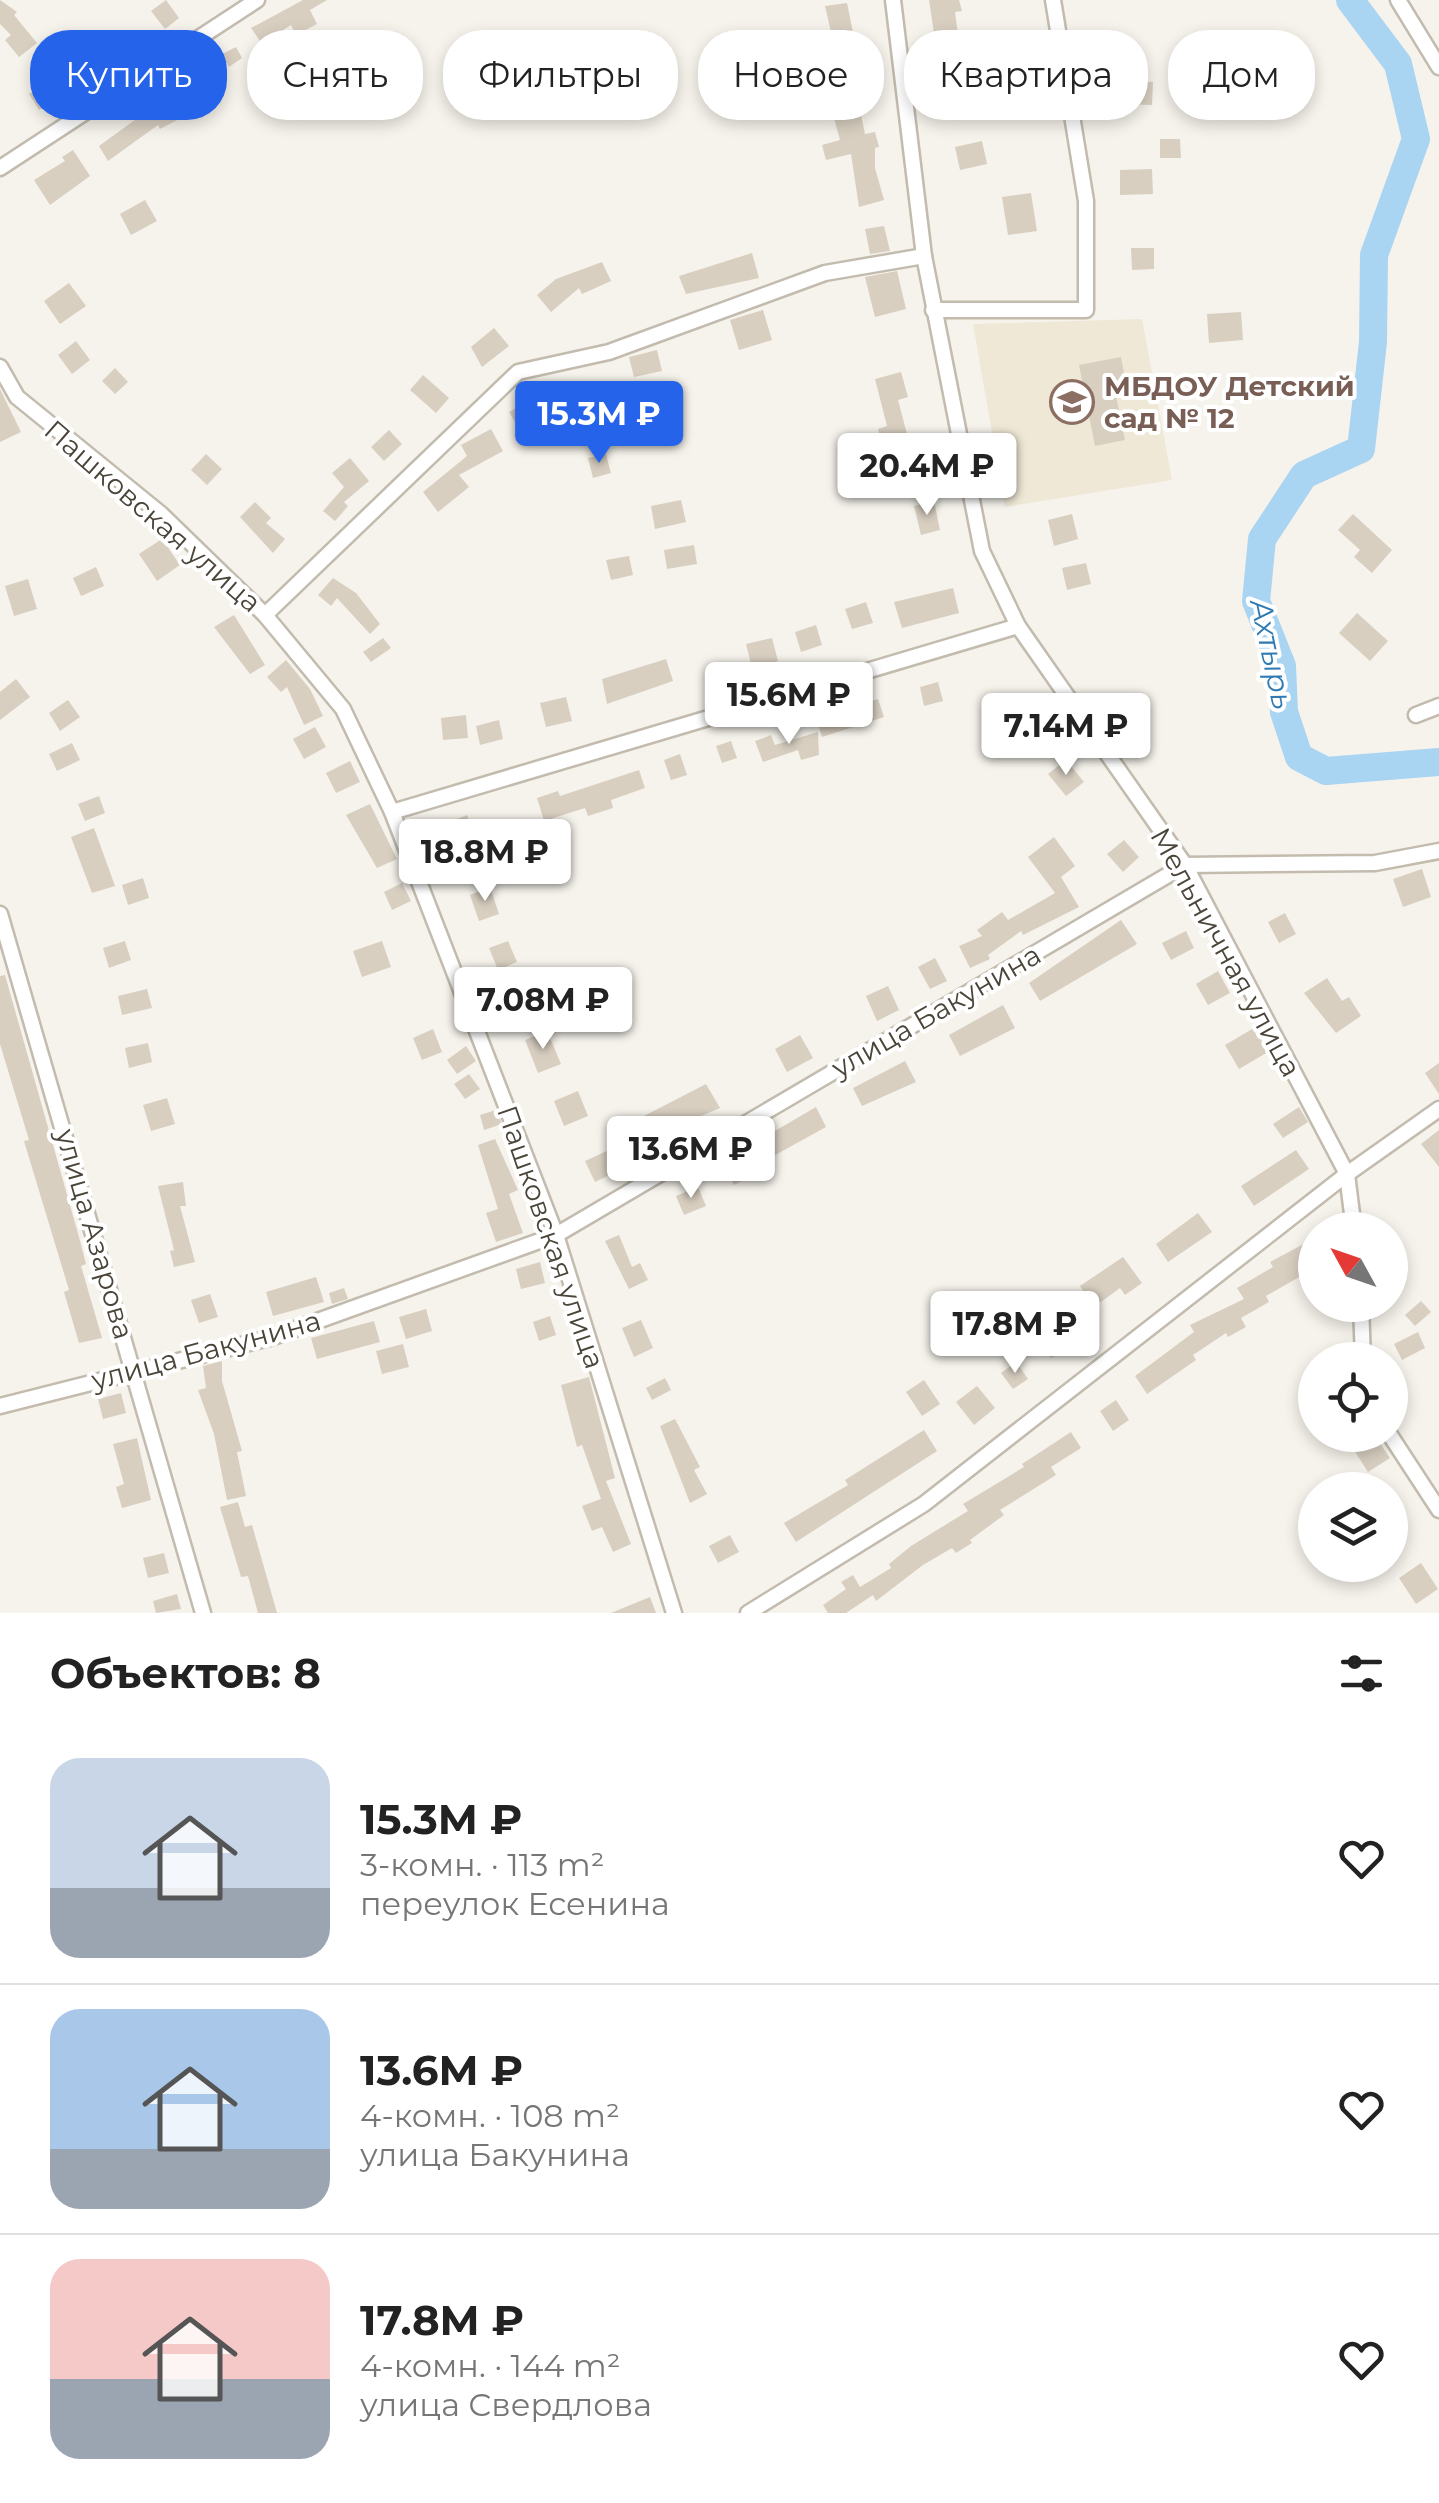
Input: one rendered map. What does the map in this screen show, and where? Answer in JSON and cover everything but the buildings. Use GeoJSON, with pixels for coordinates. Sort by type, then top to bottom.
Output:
{"type":"FeatureCollection","features":[{"type":"Feature","properties":{"kind":"street"},"geometry":{"type":"LineString","coordinates":[[0,168],[257,0]]}},
{"type":"Feature","properties":{"kind":"street","name":"Мельничная улица"},"geometry":{"type":"LineString","coordinates":[[893,0],[924,256],[982,551],[1018,626],[1185,865],[1347,1174],[1352,1212]]}},
{"type":"Feature","properties":{"kind":"street"},"geometry":{"type":"LineString","coordinates":[[933,310],[1086,310],[1086,201],[1053,0]]}},
{"type":"Feature","properties":{"kind":"street"},"geometry":{"type":"LineString","coordinates":[[1398,0],[1439,67]]}},
{"type":"Feature","properties":{"kind":"street"},"geometry":{"type":"LineString","coordinates":[[266,615],[518,372],[608,352],[826,273],[924,256]]}},
{"type":"Feature","properties":{"kind":"street","name":"Пашковская улица"},"geometry":{"type":"LineString","coordinates":[[0,367],[17,397],[160,514],[266,615],[342,709],[392,812],[556,1235],[674,1613]]}},
{"type":"Feature","properties":{"kind":"street"},"geometry":{"type":"LineString","coordinates":[[392,812],[1018,626]]}},
{"type":"Feature","properties":{"kind":"street"},"geometry":{"type":"LineString","coordinates":[[1416,715],[1439,706]]}},
{"type":"Feature","properties":{"kind":"street","name":"улица Бакунина"},"geometry":{"type":"LineString","coordinates":[[0,1406],[272,1337],[556,1235],[1185,865],[1375,863],[1439,852]]}},
{"type":"Feature","properties":{"kind":"street","name":"улица Азарова"},"geometry":{"type":"LineString","coordinates":[[0,914],[203,1613]]}},
{"type":"Feature","properties":{"kind":"street"},"geometry":{"type":"LineString","coordinates":[[748,1613],[924,1504],[1347,1174],[1439,1109]]}},
{"type":"Feature","properties":{"kind":"street"},"geometry":{"type":"LineString","coordinates":[[1401,1452],[1439,1510]]}},
{"type":"Feature","properties":{"kind":"shaded area","name":"МБДОУ Детский сад № 12"},"geometry":{"type":"Polygon","coordinates":[[[1142,319],[1172,480],[1005,507],[973,324],[1142,319]]]}},
{"type":"Feature","properties":{"kind":"waterway","name":"Ахтырь"},"geometry":{"type":"LineString","coordinates":[[1350,0],[1398,64],[1416,139],[1374,255],[1373,342],[1361,449],[1304,475],[1262,539],[1256,601],[1282,666],[1284,712],[1299,757],[1326,771],[1439,762]]}},
{"type":"Feature","properties":{"kind":"place","name":"МБДОУ Детский сад № 12"},"geometry":{"type":"Point","coordinates":[1072,402]}}]}
